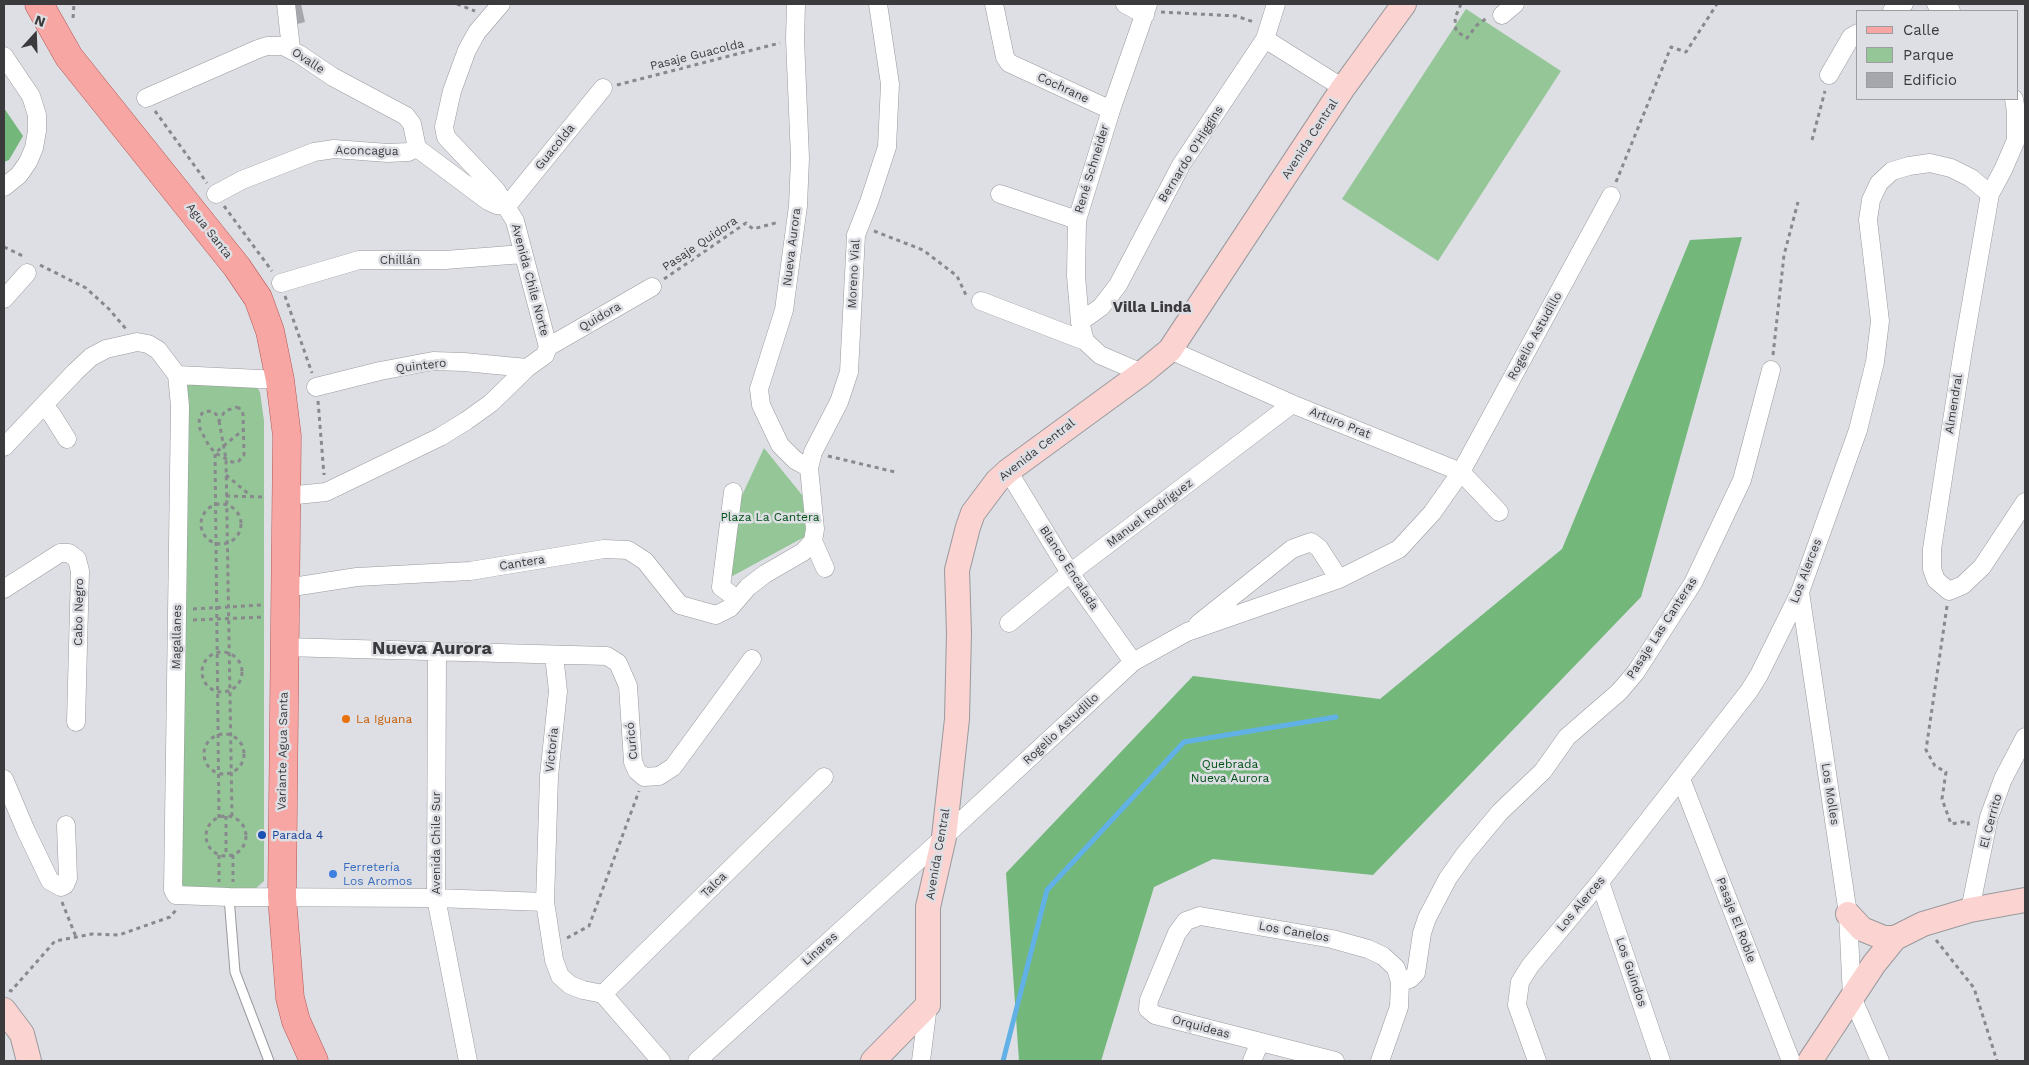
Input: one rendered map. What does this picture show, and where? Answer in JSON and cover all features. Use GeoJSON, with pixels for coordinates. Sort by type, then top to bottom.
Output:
{"type":"FeatureCollection","features":[{"type":"Feature","properties":{"kind":"main road","name":"Agua Santa"},"geometry":{"type":"LineString","coordinates":[[39,4],[69,57],[231,259],[258,298],[270,331],[280,380],[287,436],[276,497]]}},
{"type":"Feature","properties":{"kind":"main road","name":"Variante Agua Santa"},"geometry":{"type":"LineString","coordinates":[[276,497],[286,588],[282,897],[290,998],[296,1021],[314,1061]]}},
{"type":"Feature","properties":{"kind":"street"},"geometry":{"type":"LineString","coordinates":[[286,4],[291,49]]}},
{"type":"Feature","properties":{"kind":"street","name":"Avenida Chile Norte"},"geometry":{"type":"LineString","coordinates":[[276,497],[326,492],[440,437],[491,403],[528,368],[545,355],[548,347],[514,221],[496,190],[446,137],[444,127],[452,91],[467,50],[477,32],[501,4]]}},
{"type":"Feature","properties":{"kind":"street","name":"Nueva Aurora"},"geometry":{"type":"LineString","coordinates":[[796,4],[795,39],[800,158],[798,206],[784,310],[759,389],[761,405],[780,445],[795,460],[811,460]]}},
{"type":"Feature","properties":{"kind":"street","name":"Moreno Vial"},"geometry":{"type":"LineString","coordinates":[[811,460],[839,402],[849,372],[856,235],[887,147],[890,84],[878,4]]}},
{"type":"Feature","properties":{"kind":"street","name":"Cochrane"},"geometry":{"type":"LineString","coordinates":[[994,4],[1004,57],[1009,63],[1111,110]]}},
{"type":"Feature","properties":{"kind":"street"},"geometry":{"type":"LineString","coordinates":[[1125,4],[1146,10]]}},
{"type":"Feature","properties":{"kind":"street","name":"Bernardo O’Higgins"},"geometry":{"type":"LineString","coordinates":[[1080,322],[1101,307],[1118,285],[1181,165],[1267,33],[1276,4]]}},
{"type":"Feature","properties":{"kind":"street","name":"Avenida Central"},"geometry":{"type":"LineString","coordinates":[[921,1061],[928,1005],[928,907],[944,837],[957,719],[959,633],[957,570],[973,513],[997,481],[1008,471],[1038,447],[1142,373],[1170,350],[1343,88],[1404,4]]}},
{"type":"Feature","properties":{"kind":"street"},"geometry":{"type":"LineString","coordinates":[[1936,4],[1949,10]]}},
{"type":"Feature","properties":{"kind":"street","name":"René Schneider"},"geometry":{"type":"LineString","coordinates":[[1085,341],[1080,322],[1076,276],[1076,220],[1111,110],[1146,10]]}},
{"type":"Feature","properties":{"kind":"street"},"geometry":{"type":"LineString","coordinates":[[1267,33],[1343,88]]}},
{"type":"Feature","properties":{"kind":"street"},"geometry":{"type":"LineString","coordinates":[[1829,76],[1851,37],[1856,34]]}},
{"type":"Feature","properties":{"kind":"street","name":"Ovalle"},"geometry":{"type":"LineString","coordinates":[[146,98],[267,46],[283,46],[291,49],[333,77],[406,116],[412,124],[417,148]]}},
{"type":"Feature","properties":{"kind":"street"},"geometry":{"type":"LineString","coordinates":[[4,56],[31,96],[37,115],[38,131],[28,162],[19,175],[4,187]]}},
{"type":"Feature","properties":{"kind":"street","name":"Guacolda"},"geometry":{"type":"LineString","coordinates":[[507,206],[603,88]]}},
{"type":"Feature","properties":{"kind":"street","name":"Almendral"},"geometry":{"type":"LineString","coordinates":[[1949,591],[1936,580],[1932,569],[1932,549],[1990,194],[2016,140],[2014,100]]}},
{"type":"Feature","properties":{"kind":"street","name":"Aconcagua"},"geometry":{"type":"LineString","coordinates":[[216,194],[242,180],[314,152],[334,149],[388,153],[408,152],[417,148],[488,201],[497,206],[507,206]]}},
{"type":"Feature","properties":{"kind":"street","name":"Los Alerces"},"geometry":{"type":"LineString","coordinates":[[1537,1061],[1517,1005],[1520,982],[1530,966],[1600,882],[1749,691],[1759,675],[1800,592],[1858,430],[1875,362],[1880,321],[1868,220],[1871,200],[1879,183],[1892,172],[1909,166],[1930,163],[1951,168],[1964,174],[1990,194]]}},
{"type":"Feature","properties":{"kind":"street"},"geometry":{"type":"LineString","coordinates":[[1000,194],[1076,220]]}},
{"type":"Feature","properties":{"kind":"street","name":"Rogelio Astudillo"},"geometry":{"type":"LineString","coordinates":[[1187,632],[1339,579],[1399,549],[1432,513],[1461,472],[1611,196]]}},
{"type":"Feature","properties":{"kind":"street","name":"Chillán"},"geometry":{"type":"LineString","coordinates":[[281,283],[359,260],[445,260],[523,254]]}},
{"type":"Feature","properties":{"kind":"street"},"geometry":{"type":"LineString","coordinates":[[4,299],[29,264]]}},
{"type":"Feature","properties":{"kind":"street","name":"Quidora"},"geometry":{"type":"LineString","coordinates":[[548,347],[652,287]]}},
{"type":"Feature","properties":{"kind":"street"},"geometry":{"type":"LineString","coordinates":[[982,302],[1085,341],[1100,355],[1142,373]]}},
{"type":"Feature","properties":{"kind":"street"},"geometry":{"type":"LineString","coordinates":[[4,447],[91,357],[106,349],[137,342],[148,344],[158,350],[178,375],[280,380]]}},
{"type":"Feature","properties":{"kind":"street","name":"Arturo Prat"},"geometry":{"type":"LineString","coordinates":[[1170,350],[1292,404],[1461,472],[1499,512]]}},
{"type":"Feature","properties":{"kind":"street","name":"Quintero"},"geometry":{"type":"LineString","coordinates":[[316,386],[433,361],[528,368]]}},
{"type":"Feature","properties":{"kind":"street","name":"Pasaje Las Canteras"},"geometry":{"type":"LineString","coordinates":[[1400,982],[1410,979],[1416,973],[1426,918],[1448,878],[1465,854],[1500,812],[1542,771],[1567,737],[1619,692],[1636,672],[1693,583],[1742,480],[1771,370]]}},
{"type":"Feature","properties":{"kind":"street","name":"Magallanes"},"geometry":{"type":"LineString","coordinates":[[178,375],[180,406],[178,615],[173,890],[176,895],[186,896]]}},
{"type":"Feature","properties":{"kind":"street","name":"Manuel Rodríguez"},"geometry":{"type":"LineString","coordinates":[[1009,623],[1070,573],[1292,404]]}},
{"type":"Feature","properties":{"kind":"street"},"geometry":{"type":"LineString","coordinates":[[44,406],[67,439]]}},
{"type":"Feature","properties":{"kind":"street"},"geometry":{"type":"LineString","coordinates":[[811,460],[815,529],[813,541],[824,568]]}},
{"type":"Feature","properties":{"kind":"street","name":"Blanco Encalada"},"geometry":{"type":"LineString","coordinates":[[1008,471],[1070,573],[1133,662]]}},
{"type":"Feature","properties":{"kind":"street"},"geometry":{"type":"LineString","coordinates":[[733,492],[721,587],[733,603],[748,587],[765,574],[803,552],[813,541]]}},
{"type":"Feature","properties":{"kind":"street"},"geometry":{"type":"LineString","coordinates":[[1949,591],[1964,585],[1982,567],[2025,502]]}},
{"type":"Feature","properties":{"kind":"street","name":"Rogelio Astudillo"},"geometry":{"type":"LineString","coordinates":[[944,837],[1133,662],[1187,632],[1292,549],[1311,542],[1319,548],[1339,579]]}},
{"type":"Feature","properties":{"kind":"street","name":"Cantera"},"geometry":{"type":"LineString","coordinates":[[286,588],[357,576],[470,571],[604,549],[628,550],[645,561],[680,606],[716,615],[733,603]]}},
{"type":"Feature","properties":{"kind":"street","name":"Cabo Negro"},"geometry":{"type":"LineString","coordinates":[[4,589],[60,553],[69,553],[77,559],[80,571],[76,722]]}},
{"type":"Feature","properties":{"kind":"street","name":"Los Molles"},"geometry":{"type":"LineString","coordinates":[[1800,592],[1848,914],[1852,997]]}},
{"type":"Feature","properties":{"kind":"street"},"geometry":{"type":"LineString","coordinates":[[284,647],[554,655]]}},
{"type":"Feature","properties":{"kind":"street","name":"Avenida Chile Sur"},"geometry":{"type":"LineString","coordinates":[[437,651],[436,898],[468,1061]]}},
{"type":"Feature","properties":{"kind":"street","name":"Curicó"},"geometry":{"type":"LineString","coordinates":[[554,655],[607,656],[618,662],[628,686],[633,762],[637,771],[644,777],[659,776],[673,767],[752,659]]}},
{"type":"Feature","properties":{"kind":"street","name":"Victoria"},"geometry":{"type":"LineString","coordinates":[[554,655],[558,691],[549,776],[545,902],[554,960],[560,976],[570,986],[603,994]]}},
{"type":"Feature","properties":{"kind":"street","name":"El Cerrito"},"geometry":{"type":"LineString","coordinates":[[1970,910],[1989,817],[2003,779],[2025,737]]}},
{"type":"Feature","properties":{"kind":"street","name":"Talca"},"geometry":{"type":"LineString","coordinates":[[603,994],[824,777]]}},
{"type":"Feature","properties":{"kind":"street","name":"Pasaje El Roble"},"geometry":{"type":"LineString","coordinates":[[1681,779],[1791,1061]]}},
{"type":"Feature","properties":{"kind":"street"},"geometry":{"type":"LineString","coordinates":[[4,780],[50,881],[61,887],[66,885],[68,878],[66,825]]}},
{"type":"Feature","properties":{"kind":"street","name":"Linares"},"geometry":{"type":"LineString","coordinates":[[697,1061],[944,837]]}},
{"type":"Feature","properties":{"kind":"street","name":"Los Guindos"},"geometry":{"type":"LineString","coordinates":[[1600,882],[1661,1061]]}},
{"type":"Feature","properties":{"kind":"street"},"geometry":{"type":"LineString","coordinates":[[186,896],[436,898],[545,902]]}},
{"type":"Feature","properties":{"kind":"street"},"geometry":{"type":"LineString","coordinates":[[1810,1061],[1874,964],[1895,938],[1923,924],[1970,910],[2025,900]]}},
{"type":"Feature","properties":{"kind":"street"},"geometry":{"type":"LineString","coordinates":[[1848,914],[1862,930],[1884,938],[1895,938]]}},
{"type":"Feature","properties":{"kind":"street","name":"Los Canelos"},"geometry":{"type":"LineString","coordinates":[[1177,933],[1186,921],[1200,916],[1332,939],[1368,949],[1383,956],[1396,968],[1400,982]]}},
{"type":"Feature","properties":{"kind":"street","name":"Orquideas"},"geometry":{"type":"LineString","coordinates":[[1177,933],[1148,1000],[1148,1009],[1155,1015],[1336,1061]]}},
{"type":"Feature","properties":{"kind":"street"},"geometry":{"type":"LineString","coordinates":[[1380,1061],[1399,1007],[1400,982]]}},
{"type":"Feature","properties":{"kind":"street"},"geometry":{"type":"LineString","coordinates":[[603,994],[661,1061]]}},
{"type":"Feature","properties":{"kind":"street"},"geometry":{"type":"LineString","coordinates":[[1852,997],[1880,1061]]}},
{"type":"Feature","properties":{"kind":"street"},"geometry":{"type":"LineString","coordinates":[[873,1061],[928,1005]]}},
{"type":"Feature","properties":{"kind":"street"},"geometry":{"type":"LineString","coordinates":[[4,1010],[22,1034],[29,1061]]}},
{"type":"Feature","properties":{"kind":"street"},"geometry":{"type":"LineString","coordinates":[[1252,1061],[1260,1042]]}},
{"type":"Feature","properties":{"kind":"lane"},"geometry":{"type":"LineString","coordinates":[[227,897],[235,972],[269,1061]]}},
{"type":"Feature","properties":{"kind":"path"},"geometry":{"type":"LineString","coordinates":[[1461,4],[1454,18],[1456,31],[1467,38],[1477,25],[1498,11],[1507,10]]}},
{"type":"Feature","properties":{"kind":"path"},"geometry":{"type":"LineString","coordinates":[[1611,196],[1671,47],[1686,52],[1718,4]]}},
{"type":"Feature","properties":{"kind":"path"},"geometry":{"type":"LineString","coordinates":[[1146,10],[1236,16],[1267,33]]}},
{"type":"Feature","properties":{"kind":"path","name":"Pasaje Guacolda"},"geometry":{"type":"LineString","coordinates":[[603,88],[795,39]]}},
{"type":"Feature","properties":{"kind":"path"},"geometry":{"type":"LineString","coordinates":[[1812,140],[1829,76]]}},
{"type":"Feature","properties":{"kind":"path"},"geometry":{"type":"LineString","coordinates":[[1771,370],[1784,255],[1798,202]]}},
{"type":"Feature","properties":{"kind":"path","name":"Pasaje Quidora"},"geometry":{"type":"LineString","coordinates":[[652,287],[746,223],[753,229],[779,222],[785,216]]}},
{"type":"Feature","properties":{"kind":"path"},"geometry":{"type":"LineString","coordinates":[[859,226],[888,235],[923,250],[958,276],[965,291],[970,310],[982,302]]}},
{"type":"Feature","properties":{"kind":"path"},"geometry":{"type":"LineString","coordinates":[[4,247],[29,264],[86,288],[109,309],[137,342]]}},
{"type":"Feature","properties":{"kind":"path"},"geometry":{"type":"LineString","coordinates":[[316,386],[326,492]]}},
{"type":"Feature","properties":{"kind":"path"},"geometry":{"type":"LineString","coordinates":[[219,421],[225,411],[233,408],[239,408],[243,414],[243,458],[238,462],[226,459],[215,453],[202,434],[198,418],[203,412],[211,411],[216,414],[226,459],[232,817]]}},
{"type":"Feature","properties":{"kind":"path"},"geometry":{"type":"LineString","coordinates":[[218,818],[215,453],[243,430]]}},
{"type":"Feature","properties":{"kind":"path"},"geometry":{"type":"LineString","coordinates":[[811,460],[895,472]]}},
{"type":"Feature","properties":{"kind":"path"},"geometry":{"type":"LineString","coordinates":[[226,475],[251,497]]}},
{"type":"Feature","properties":{"kind":"path"},"geometry":{"type":"LineString","coordinates":[[226,496],[276,497]]}},
{"type":"Feature","properties":{"kind":"path"},"geometry":{"type":"LineString","coordinates":[[215,505],[226,505],[236,511],[241,526],[236,537],[227,543],[216,543],[205,536],[201,524],[205,512],[215,505]]}},
{"type":"Feature","properties":{"kind":"path"},"geometry":{"type":"LineString","coordinates":[[1949,591],[1926,750],[1934,766],[1946,772],[1942,799],[1951,824],[1968,821],[1969,831]]}},
{"type":"Feature","properties":{"kind":"path"},"geometry":{"type":"LineString","coordinates":[[178,615],[216,608],[264,605]]}},
{"type":"Feature","properties":{"kind":"path"},"geometry":{"type":"LineString","coordinates":[[178,615],[217,619],[264,618]]}},
{"type":"Feature","properties":{"kind":"path"},"geometry":{"type":"LineString","coordinates":[[217,652],[229,653],[239,660],[242,671],[239,683],[230,690],[217,691],[206,684],[202,672],[206,660],[217,652]]}},
{"type":"Feature","properties":{"kind":"path"},"geometry":{"type":"LineString","coordinates":[[218,735],[231,735],[240,742],[244,754],[241,765],[231,772],[218,773],[208,766],[204,754],[208,742],[218,735]]}},
{"type":"Feature","properties":{"kind":"path"},"geometry":{"type":"LineString","coordinates":[[552,947],[589,926],[644,777]]}},
{"type":"Feature","properties":{"kind":"path"},"geometry":{"type":"LineString","coordinates":[[226,816],[226,856]]}},
{"type":"Feature","properties":{"kind":"path"},"geometry":{"type":"LineString","coordinates":[[232,817],[242,824],[246,836],[243,847],[233,855],[219,855],[209,848],[206,836],[209,825],[218,818],[232,817]]}},
{"type":"Feature","properties":{"kind":"path"},"geometry":{"type":"LineString","coordinates":[[219,855],[227,897]]}},
{"type":"Feature","properties":{"kind":"path"},"geometry":{"type":"LineString","coordinates":[[227,897],[233,855]]}},
{"type":"Feature","properties":{"kind":"path"},"geometry":{"type":"LineString","coordinates":[[56,885],[76,938]]}},
{"type":"Feature","properties":{"kind":"path"},"geometry":{"type":"LineString","coordinates":[[4,989],[11,991],[55,942],[92,934],[119,935],[170,917],[186,896]]}},
{"type":"Feature","properties":{"kind":"path"},"geometry":{"type":"LineString","coordinates":[[1923,924],[1974,988],[1997,1061]]}},
{"type":"Feature","properties":{"kind":"green space"},"geometry":{"type":"Polygon","coordinates":[[[1466,9],[1561,71],[1438,261],[1342,199],[1466,9]]]}},
{"type":"Feature","properties":{"kind":"green space"},"geometry":{"type":"Polygon","coordinates":[[[4,108],[23,136],[9,160],[4,162],[4,108]]]}},
{"type":"Feature","properties":{"kind":"green space","name":"Quebrada Nueva Aurora"},"geometry":{"type":"Polygon","coordinates":[[[1742,237],[1641,597],[1373,875],[1213,859],[1154,887],[1101,1061],[1019,1061],[1006,873],[1193,676],[1380,699],[1562,549],[1690,240],[1742,237]]]}},
{"type":"Feature","properties":{"kind":"green space"},"geometry":{"type":"Polygon","coordinates":[[[195,381],[256,386],[260,392],[264,421],[264,881],[254,890],[189,890],[179,882],[185,387],[195,381]]]}},
{"type":"Feature","properties":{"kind":"green space","name":"Plaza La Cantera"},"geometry":{"type":"Polygon","coordinates":[[[764,448],[802,495],[808,535],[727,579],[738,504],[764,448]]]}},
{"type":"Feature","properties":{"kind":"building"},"geometry":{"type":"Polygon","coordinates":[[[289,4],[301,4],[305,22],[294,25],[289,4]]]}},
{"type":"Feature","properties":{"kind":"waterway"},"geometry":{"type":"LineString","coordinates":[[1003,1061],[1047,890],[1184,742],[1336,717]]}},
{"type":"Feature","properties":{"kind":"place","name":"La Iguana"},"geometry":{"type":"Point","coordinates":[346,719]}},
{"type":"Feature","properties":{"kind":"place","name":"Parada 4"},"geometry":{"type":"Point","coordinates":[262,835]}},
{"type":"Feature","properties":{"kind":"place","name":"Ferretería Los Aromos"},"geometry":{"type":"Point","coordinates":[333,874]}},
{"type":"Feature","properties":{"kind":"district","name":"Villa Linda"},"geometry":{"type":"Point","coordinates":[1152,308]}},
{"type":"Feature","properties":{"kind":"district","name":"Nueva Aurora"},"geometry":{"type":"Point","coordinates":[432,649]}}]}
